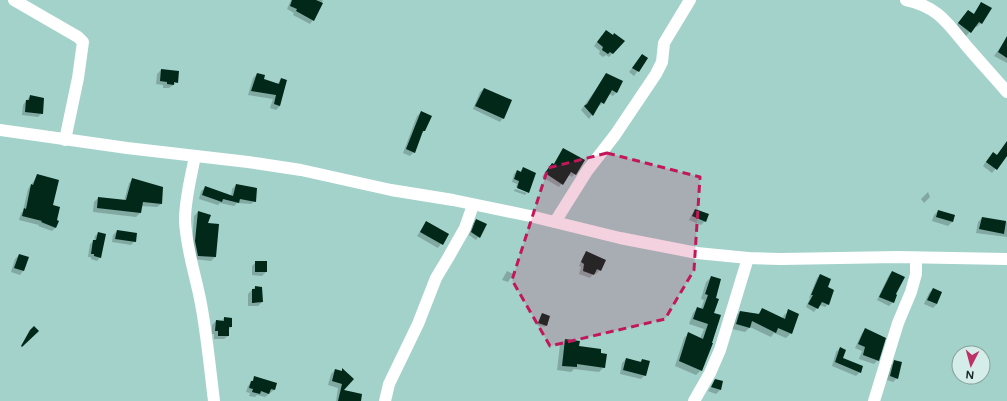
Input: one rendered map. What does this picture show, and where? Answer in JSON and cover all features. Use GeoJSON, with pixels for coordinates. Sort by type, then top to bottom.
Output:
{"type":"FeatureCollection","features":[{"type":"Feature","properties":{"kind":"street"},"geometry":{"type":"LineString","coordinates":[[14,0],[78,37],[83,42],[78,78],[65,140]]}},
{"type":"Feature","properties":{"kind":"street"},"geometry":{"type":"LineString","coordinates":[[555,222],[588,171],[615,135],[656,74],[662,62],[664,43],[690,0]]}},
{"type":"Feature","properties":{"kind":"street"},"geometry":{"type":"LineString","coordinates":[[906,0],[928,7],[946,20],[968,49],[1007,92]]}},
{"type":"Feature","properties":{"kind":"street"},"geometry":{"type":"LineString","coordinates":[[0,130],[65,140],[301,170],[391,190],[555,222],[620,238],[697,253],[748,258],[896,257],[1007,259]]}},
{"type":"Feature","properties":{"kind":"street"},"geometry":{"type":"LineString","coordinates":[[195,156],[185,218],[186,233],[191,264],[201,303],[214,401]]}},
{"type":"Feature","properties":{"kind":"street"},"geometry":{"type":"LineString","coordinates":[[386,401],[389,384],[418,324],[436,278],[464,228],[473,205]]}},
{"type":"Feature","properties":{"kind":"street"},"geometry":{"type":"LineString","coordinates":[[694,401],[710,373],[720,350],[748,258]]}},
{"type":"Feature","properties":{"kind":"street"},"geometry":{"type":"LineString","coordinates":[[874,401],[898,323],[911,292],[916,274],[916,258]]}},
{"type":"Feature","properties":{"kind":"highlighted area"},"geometry":{"type":"Polygon","coordinates":[[[607,153],[700,177],[694,270],[665,319],[550,346],[512,280],[548,168],[607,153]]]}},
{"type":"Feature","properties":{"kind":"building"},"geometry":{"type":"Polygon","coordinates":[[[292,0],[316,0],[323,3],[314,21],[290,6],[292,0]]]}},
{"type":"Feature","properties":{"kind":"building"},"geometry":{"type":"Polygon","coordinates":[[[981,2],[992,8],[982,24],[979,22],[971,33],[958,23],[968,10],[974,14],[981,2]]]}},
{"type":"Feature","properties":{"kind":"building"},"geometry":{"type":"Polygon","coordinates":[[[606,30],[613,35],[614,33],[625,41],[613,54],[610,52],[608,54],[602,50],[603,47],[597,42],[606,30]]]}},
{"type":"Feature","properties":{"kind":"building"},"geometry":{"type":"Polygon","coordinates":[[[1007,36],[1007,58],[998,52],[1007,36]]]}},
{"type":"Feature","properties":{"kind":"building"},"geometry":{"type":"Polygon","coordinates":[[[642,54],[648,58],[639,72],[632,68],[642,54]]]}},
{"type":"Feature","properties":{"kind":"building"},"geometry":{"type":"Polygon","coordinates":[[[161,69],[179,71],[178,83],[174,82],[174,85],[160,81],[161,69]]]}},
{"type":"Feature","properties":{"kind":"building"},"geometry":{"type":"Polygon","coordinates":[[[257,73],[265,75],[264,79],[279,84],[281,78],[287,80],[280,106],[274,104],[276,95],[251,91],[257,73]]]}},
{"type":"Feature","properties":{"kind":"building"},"geometry":{"type":"Polygon","coordinates":[[[606,73],[623,81],[617,93],[612,90],[604,104],[601,102],[593,116],[584,106],[587,104],[606,73]]]}},
{"type":"Feature","properties":{"kind":"building"},"geometry":{"type":"Polygon","coordinates":[[[484,88],[512,100],[504,119],[475,106],[484,88]]]}},
{"type":"Feature","properties":{"kind":"building"},"geometry":{"type":"Polygon","coordinates":[[[30,95],[44,98],[43,114],[25,112],[26,100],[29,100],[30,95]]]}},
{"type":"Feature","properties":{"kind":"building"},"geometry":{"type":"Polygon","coordinates":[[[421,111],[432,116],[425,131],[423,131],[415,153],[406,149],[421,111]]]}},
{"type":"Feature","properties":{"kind":"building"},"geometry":{"type":"Polygon","coordinates":[[[1007,141],[1007,156],[997,170],[986,162],[993,152],[997,155],[1007,141]]]}},
{"type":"Feature","properties":{"kind":"building"},"geometry":{"type":"Polygon","coordinates":[[[563,148],[585,160],[576,175],[571,172],[563,185],[545,173],[552,163],[554,164],[563,148]]]}},
{"type":"Feature","properties":{"kind":"building"},"geometry":{"type":"Polygon","coordinates":[[[523,167],[536,173],[529,193],[517,188],[519,181],[514,179],[517,170],[521,172],[523,167]]]}},
{"type":"Feature","properties":{"kind":"building"},"geometry":{"type":"Polygon","coordinates":[[[37,174],[59,180],[53,205],[60,207],[57,220],[59,221],[56,228],[41,222],[42,221],[22,216],[24,208],[26,209],[31,184],[33,185],[37,174]]]}},
{"type":"Feature","properties":{"kind":"building"},"geometry":{"type":"Polygon","coordinates":[[[132,178],[163,187],[162,204],[143,202],[141,213],[97,208],[98,197],[126,200],[132,178]]]}},
{"type":"Feature","properties":{"kind":"building"},"geometry":{"type":"Polygon","coordinates":[[[236,184],[257,188],[256,202],[240,199],[239,203],[223,199],[222,202],[202,195],[205,186],[233,196],[236,184]]]}},
{"type":"Feature","properties":{"kind":"building"},"geometry":{"type":"Polygon","coordinates":[[[695,209],[709,214],[706,222],[692,216],[695,209]]]}},
{"type":"Feature","properties":{"kind":"building"},"geometry":{"type":"Polygon","coordinates":[[[938,210],[955,215],[953,222],[936,217],[938,210]]]}},
{"type":"Feature","properties":{"kind":"building"},"geometry":{"type":"Polygon","coordinates":[[[198,211],[211,215],[208,223],[219,224],[216,257],[198,256],[195,241],[198,211]]]}},
{"type":"Feature","properties":{"kind":"building"},"geometry":{"type":"Polygon","coordinates":[[[982,217],[1006,221],[1004,234],[979,229],[982,217]]]}},
{"type":"Feature","properties":{"kind":"building"},"geometry":{"type":"Polygon","coordinates":[[[476,219],[487,224],[480,238],[471,232],[476,219]]]}},
{"type":"Feature","properties":{"kind":"building"},"geometry":{"type":"Polygon","coordinates":[[[426,221],[449,234],[443,245],[420,232],[426,221]]]}},
{"type":"Feature","properties":{"kind":"building"},"geometry":{"type":"Polygon","coordinates":[[[117,230],[137,233],[136,242],[115,239],[117,230]]]}},
{"type":"Feature","properties":{"kind":"building"},"geometry":{"type":"Polygon","coordinates":[[[98,232],[106,234],[101,258],[91,254],[93,240],[96,240],[98,232]]]}},
{"type":"Feature","properties":{"kind":"building"},"geometry":{"type":"Polygon","coordinates":[[[586,251],[606,260],[601,271],[597,269],[594,275],[583,271],[584,264],[581,262],[586,251]]]}},
{"type":"Feature","properties":{"kind":"building"},"geometry":{"type":"Polygon","coordinates":[[[19,254],[29,257],[24,271],[14,268],[19,254]]]}},
{"type":"Feature","properties":{"kind":"building"},"geometry":{"type":"Polygon","coordinates":[[[255,261],[267,261],[267,272],[255,272],[255,261]]]}},
{"type":"Feature","properties":{"kind":"building"},"geometry":{"type":"Polygon","coordinates":[[[892,271],[905,277],[896,294],[894,303],[879,297],[892,271]]]}},
{"type":"Feature","properties":{"kind":"building"},"geometry":{"type":"Polygon","coordinates":[[[820,274],[831,279],[828,287],[834,290],[829,305],[822,302],[818,309],[808,304],[813,295],[811,295],[820,274]]]}},
{"type":"Feature","properties":{"kind":"building"},"geometry":{"type":"Polygon","coordinates":[[[711,276],[721,279],[716,298],[719,299],[714,313],[721,315],[713,343],[702,371],[679,361],[688,332],[703,339],[708,324],[693,319],[697,307],[703,309],[708,295],[705,294],[711,276]]]}},
{"type":"Feature","properties":{"kind":"building"},"geometry":{"type":"Polygon","coordinates":[[[255,286],[262,287],[263,302],[252,303],[252,289],[255,289],[255,286]]]}},
{"type":"Feature","properties":{"kind":"building"},"geometry":{"type":"Polygon","coordinates":[[[933,288],[942,292],[937,304],[927,300],[933,288]]]}},
{"type":"Feature","properties":{"kind":"building"},"geometry":{"type":"Polygon","coordinates":[[[762,308],[785,319],[788,309],[799,314],[792,334],[778,328],[776,333],[752,321],[750,328],[736,324],[740,311],[759,314],[762,308]]]}},
{"type":"Feature","properties":{"kind":"building"},"geometry":{"type":"Polygon","coordinates":[[[542,313],[550,316],[547,326],[538,323],[542,313]]]}},
{"type":"Feature","properties":{"kind":"building"},"geometry":{"type":"Polygon","coordinates":[[[224,317],[232,318],[232,327],[229,327],[229,336],[218,336],[218,331],[215,331],[216,320],[224,321],[224,317]]]}},
{"type":"Feature","properties":{"kind":"building"},"geometry":{"type":"Polygon","coordinates":[[[34,326],[39,331],[22,347],[21,346],[30,330],[34,326]]]}},
{"type":"Feature","properties":{"kind":"building"},"geometry":{"type":"Polygon","coordinates":[[[865,328],[886,338],[879,361],[863,355],[865,347],[858,344],[865,328]]]}},
{"type":"Feature","properties":{"kind":"building"},"geometry":{"type":"Polygon","coordinates":[[[565,339],[580,341],[579,346],[601,349],[601,353],[607,354],[605,368],[577,364],[577,367],[562,366],[565,339]]]}},
{"type":"Feature","properties":{"kind":"building"},"geometry":{"type":"Polygon","coordinates":[[[840,347],[846,350],[843,358],[863,366],[861,373],[835,362],[840,347]]]}},
{"type":"Feature","properties":{"kind":"building"},"geometry":{"type":"Polygon","coordinates":[[[626,358],[641,362],[642,359],[650,361],[646,376],[623,370],[626,358]]]}},
{"type":"Feature","properties":{"kind":"building"},"geometry":{"type":"Polygon","coordinates":[[[894,360],[902,362],[898,379],[890,376],[894,360]]]}},
{"type":"Feature","properties":{"kind":"building"},"geometry":{"type":"Polygon","coordinates":[[[342,368],[354,379],[344,390],[362,394],[361,401],[338,401],[342,384],[332,381],[335,369],[342,371],[342,368]]]}},
{"type":"Feature","properties":{"kind":"building"},"geometry":{"type":"Polygon","coordinates":[[[254,376],[277,383],[275,390],[271,389],[269,394],[261,391],[260,394],[252,392],[253,389],[249,388],[254,376]]]}},
{"type":"Feature","properties":{"kind":"building"},"geometry":{"type":"Polygon","coordinates":[[[715,379],[723,381],[721,390],[711,387],[715,379]]]}}]}
